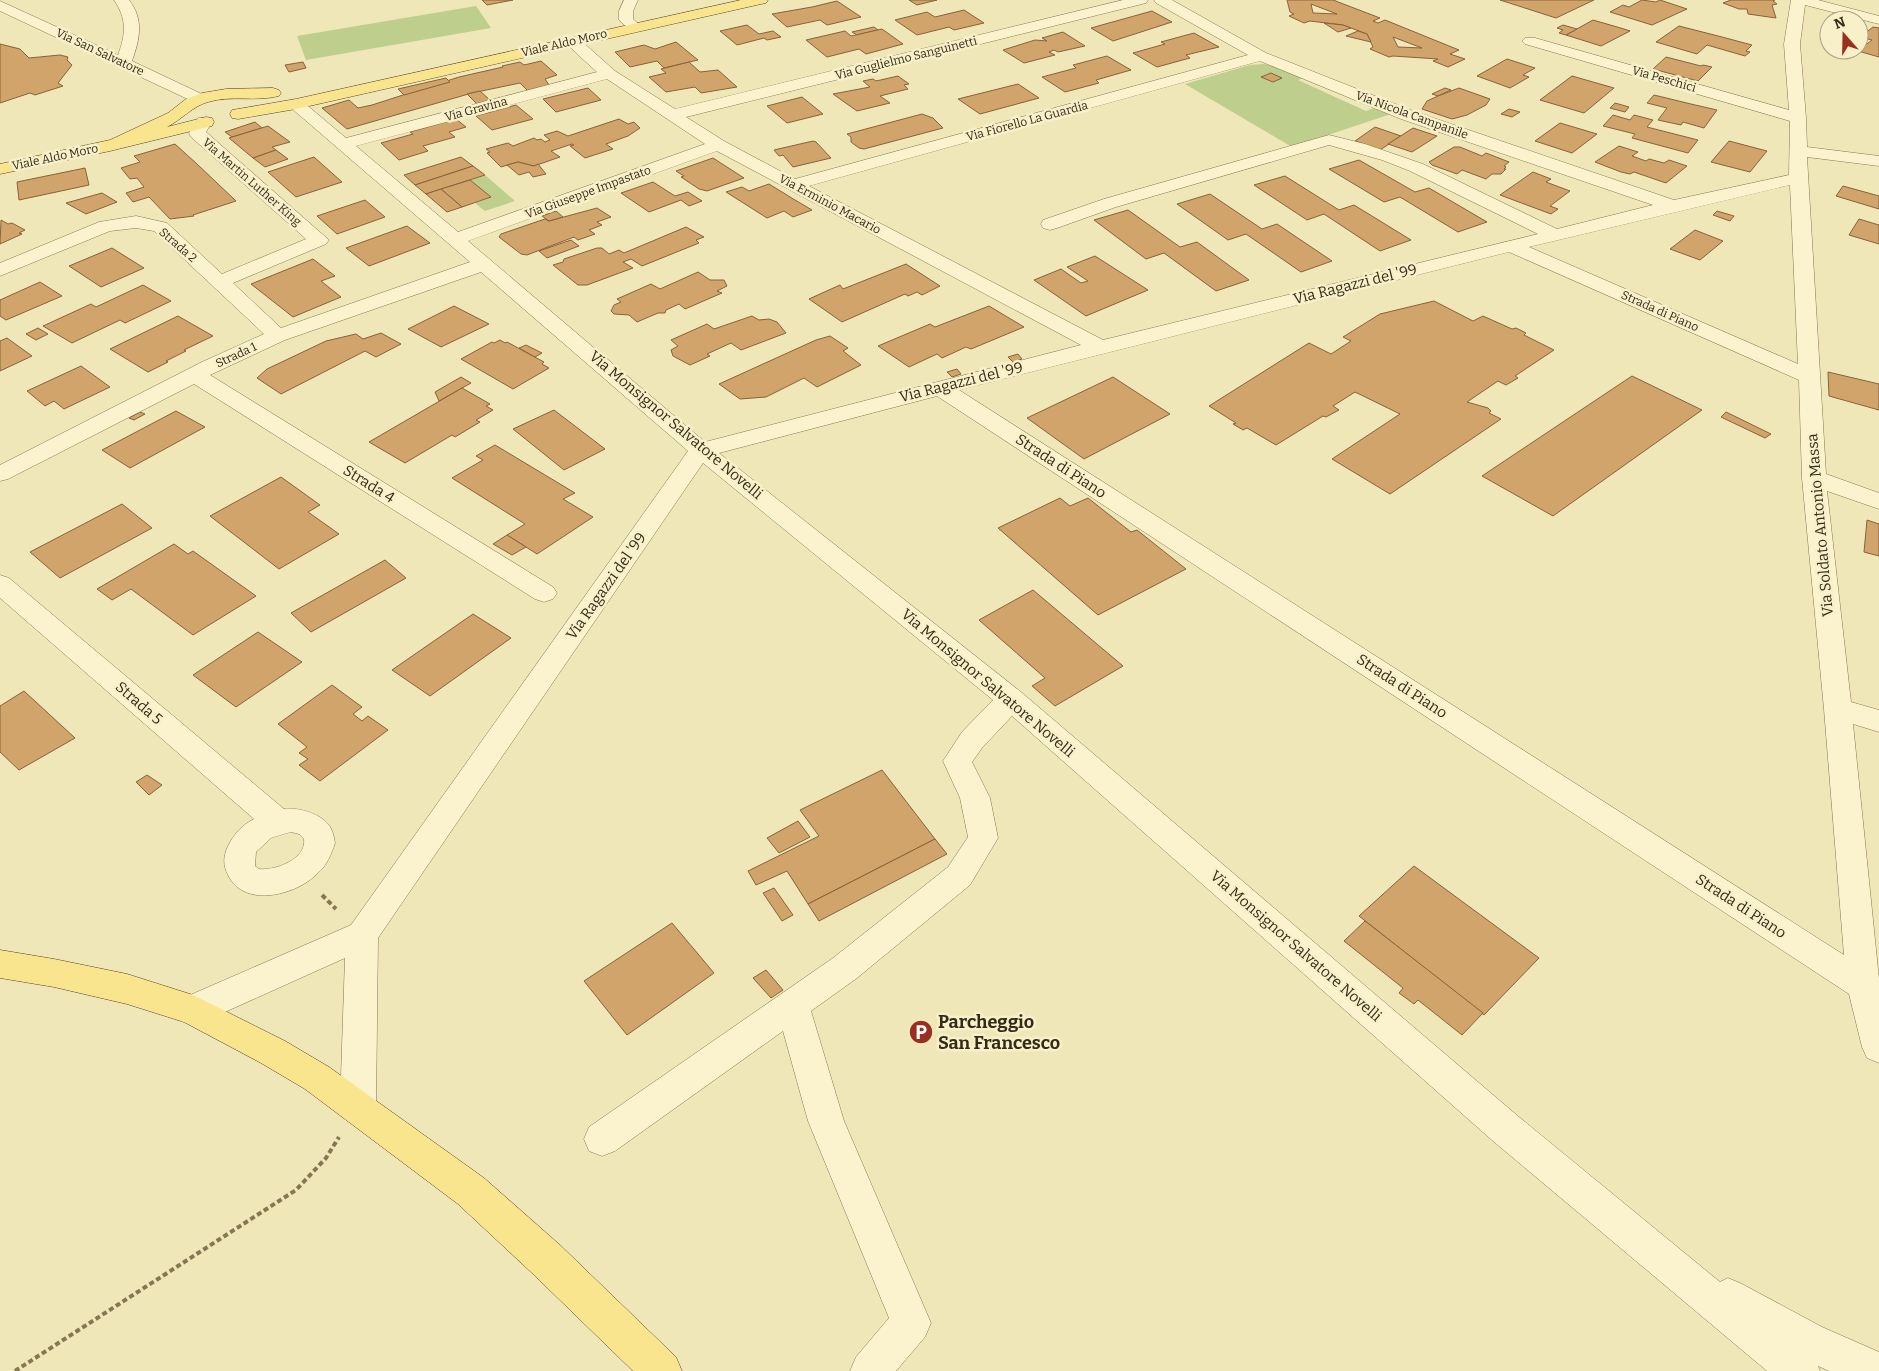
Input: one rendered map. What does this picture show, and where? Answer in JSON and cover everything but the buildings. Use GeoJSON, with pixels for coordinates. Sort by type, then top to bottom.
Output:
{"type":"FeatureCollection","features":[{"type":"Feature","properties":{"kind":"main road","name":"Viale Aldo Moro"},"geometry":{"type":"LineString","coordinates":[[0,169],[110,146],[238,114],[296,104],[760,0]]}},
{"type":"Feature","properties":{"kind":"main road","name":"Viale Aldo Moro"},"geometry":{"type":"LineString","coordinates":[[110,146],[150,130],[182,112],[187,105],[200,99],[228,95],[367,88]]}},
{"type":"Feature","properties":{"kind":"main road"},"geometry":{"type":"LineString","coordinates":[[228,95],[237,96],[247,101],[247,105],[238,114]]}},
{"type":"Feature","properties":{"kind":"main road","name":"Viale Aldo Moro"},"geometry":{"type":"LineString","coordinates":[[182,112],[183,116],[188,119],[205,122]]}},
{"type":"Feature","properties":{"kind":"main road"},"geometry":{"type":"LineString","coordinates":[[0,964],[127,988],[193,1010],[273,1052],[317,1078],[471,1191],[546,1259],[662,1371]]}},
{"type":"Feature","properties":{"kind":"street"},"geometry":{"type":"LineString","coordinates":[[121,0],[132,18],[133,33],[123,63]]}},
{"type":"Feature","properties":{"kind":"street"},"geometry":{"type":"LineString","coordinates":[[631,0],[626,11],[626,20],[636,27]]}},
{"type":"Feature","properties":{"kind":"street","name":"Via Guglielmo Sanguinetti"},"geometry":{"type":"LineString","coordinates":[[672,115],[1141,0]]}},
{"type":"Feature","properties":{"kind":"street","name":"Via Nicola Campanile"},"geometry":{"type":"LineString","coordinates":[[1161,0],[1261,56],[1407,114],[1673,206]]}},
{"type":"Feature","properties":{"kind":"street"},"geometry":{"type":"LineString","coordinates":[[1799,0],[1879,20]]}},
{"type":"Feature","properties":{"kind":"street","name":"Via Soldato Antonio Massa"},"geometry":{"type":"LineString","coordinates":[[1799,0],[1792,44],[1798,118],[1798,178],[1803,242],[1814,478],[1838,709],[1863,985],[1879,1047]]}},
{"type":"Feature","properties":{"kind":"street","name":"Via San Salvatore"},"geometry":{"type":"LineString","coordinates":[[0,5],[200,99]]}},
{"type":"Feature","properties":{"kind":"street","name":"Via Erminio Macario"},"geometry":{"type":"LineString","coordinates":[[573,41],[609,74],[718,145],[1100,347]]}},
{"type":"Feature","properties":{"kind":"street","name":"Via Peschici"},"geometry":{"type":"LineString","coordinates":[[1530,41],[1798,118]]}},
{"type":"Feature","properties":{"kind":"street","name":"Via Fiorello La Guardia"},"geometry":{"type":"LineString","coordinates":[[793,185],[1261,56]]}},
{"type":"Feature","properties":{"kind":"street","name":"Via Gravina"},"geometry":{"type":"LineString","coordinates":[[343,144],[609,74]]}},
{"type":"Feature","properties":{"kind":"street","name":"Via Monsignor Salvatore Novelli"},"geometry":{"type":"LineString","coordinates":[[296,104],[460,242],[701,450],[1011,700],[1506,1129],[1800,1371]]}},
{"type":"Feature","properties":{"kind":"street","name":"Via Martin Luther King"},"geometry":{"type":"LineString","coordinates":[[205,122],[197,133],[319,240],[220,282]]}},
{"type":"Feature","properties":{"kind":"street"},"geometry":{"type":"LineString","coordinates":[[1050,224],[1110,203],[1329,140],[1358,146],[1432,175],[1555,235]]}},
{"type":"Feature","properties":{"kind":"street","name":"Via Giuseppe Impastato"},"geometry":{"type":"LineString","coordinates":[[406,291],[460,242],[718,145]]}},
{"type":"Feature","properties":{"kind":"street"},"geometry":{"type":"LineString","coordinates":[[1798,151],[1879,161]]}},
{"type":"Feature","properties":{"kind":"street","name":"Via Ragazzi del '99"},"geometry":{"type":"LineString","coordinates":[[368,927],[701,450],[1100,347],[1673,206],[1798,178]]}},
{"type":"Feature","properties":{"kind":"street","name":"Strada 2"},"geometry":{"type":"LineString","coordinates":[[0,270],[106,226],[136,222],[160,227],[278,336]]}},
{"type":"Feature","properties":{"kind":"street","name":"Strada di Piano"},"geometry":{"type":"LineString","coordinates":[[1511,246],[1808,376]]}},
{"type":"Feature","properties":{"kind":"street","name":"Strada 1"},"geometry":{"type":"LineString","coordinates":[[0,474],[195,375],[278,336],[484,264]]}},
{"type":"Feature","properties":{"kind":"street","name":"Strada 4"},"geometry":{"type":"LineString","coordinates":[[195,375],[544,593]]}},
{"type":"Feature","properties":{"kind":"street","name":"Strada di Piano"},"geometry":{"type":"LineString","coordinates":[[940,387],[1863,985]]}},
{"type":"Feature","properties":{"kind":"street"},"geometry":{"type":"LineString","coordinates":[[1814,478],[1879,501]]}},
{"type":"Feature","properties":{"kind":"street","name":"Strada 5"},"geometry":{"type":"LineString","coordinates":[[0,584],[278,822]]}},
{"type":"Feature","properties":{"kind":"street"},"geometry":{"type":"LineString","coordinates":[[602,1138],[845,968],[959,876],[983,838],[975,798],[957,761],[972,740],[1011,700]]}},
{"type":"Feature","properties":{"kind":"street"},"geometry":{"type":"LineString","coordinates":[[1838,709],[1879,721]]}},
{"type":"Feature","properties":{"kind":"street"},"geometry":{"type":"LineString","coordinates":[[291,820],[302,822],[312,826],[318,833],[320,842],[318,852],[312,862],[302,871],[290,879],[276,883],[250,881],[242,874],[238,866],[239,856],[244,845],[253,835],[278,822],[291,820]]}},
{"type":"Feature","properties":{"kind":"street"},"geometry":{"type":"LineString","coordinates":[[193,1010],[368,927],[358,1107]]}},
{"type":"Feature","properties":{"kind":"street"},"geometry":{"type":"LineString","coordinates":[[792,1005],[826,1121],[911,1323],[870,1371]]}},
{"type":"Feature","properties":{"kind":"street","name":"Via Monsignor Salvatore Novelli"},"geometry":{"type":"LineString","coordinates":[[1674,1269],[1808,1341],[1875,1371]]}},
{"type":"Feature","properties":{"kind":"path"},"geometry":{"type":"LineString","coordinates":[[302,871],[334,908],[368,927]]}},
{"type":"Feature","properties":{"kind":"path"},"geometry":{"type":"LineString","coordinates":[[15,1371],[296,1190],[326,1158],[358,1107]]}},
{"type":"Feature","properties":{"kind":"green space"},"geometry":{"type":"Polygon","coordinates":[[[476,6],[491,28],[306,60],[297,36],[476,6]]]}},
{"type":"Feature","properties":{"kind":"green space"},"geometry":{"type":"Polygon","coordinates":[[[1250,65],[1274,65],[1305,77],[1298,80],[1366,111],[1379,106],[1394,113],[1292,147],[1185,84],[1250,65]]]}},
{"type":"Feature","properties":{"kind":"green space"},"geometry":{"type":"Polygon","coordinates":[[[485,175],[515,201],[485,211],[475,203],[491,197],[470,180],[485,175]]]}},
{"type":"Feature","properties":{"kind":"place","name":"Parcheggio San Francesco"},"geometry":{"type":"Point","coordinates":[921,1032]}}]}
